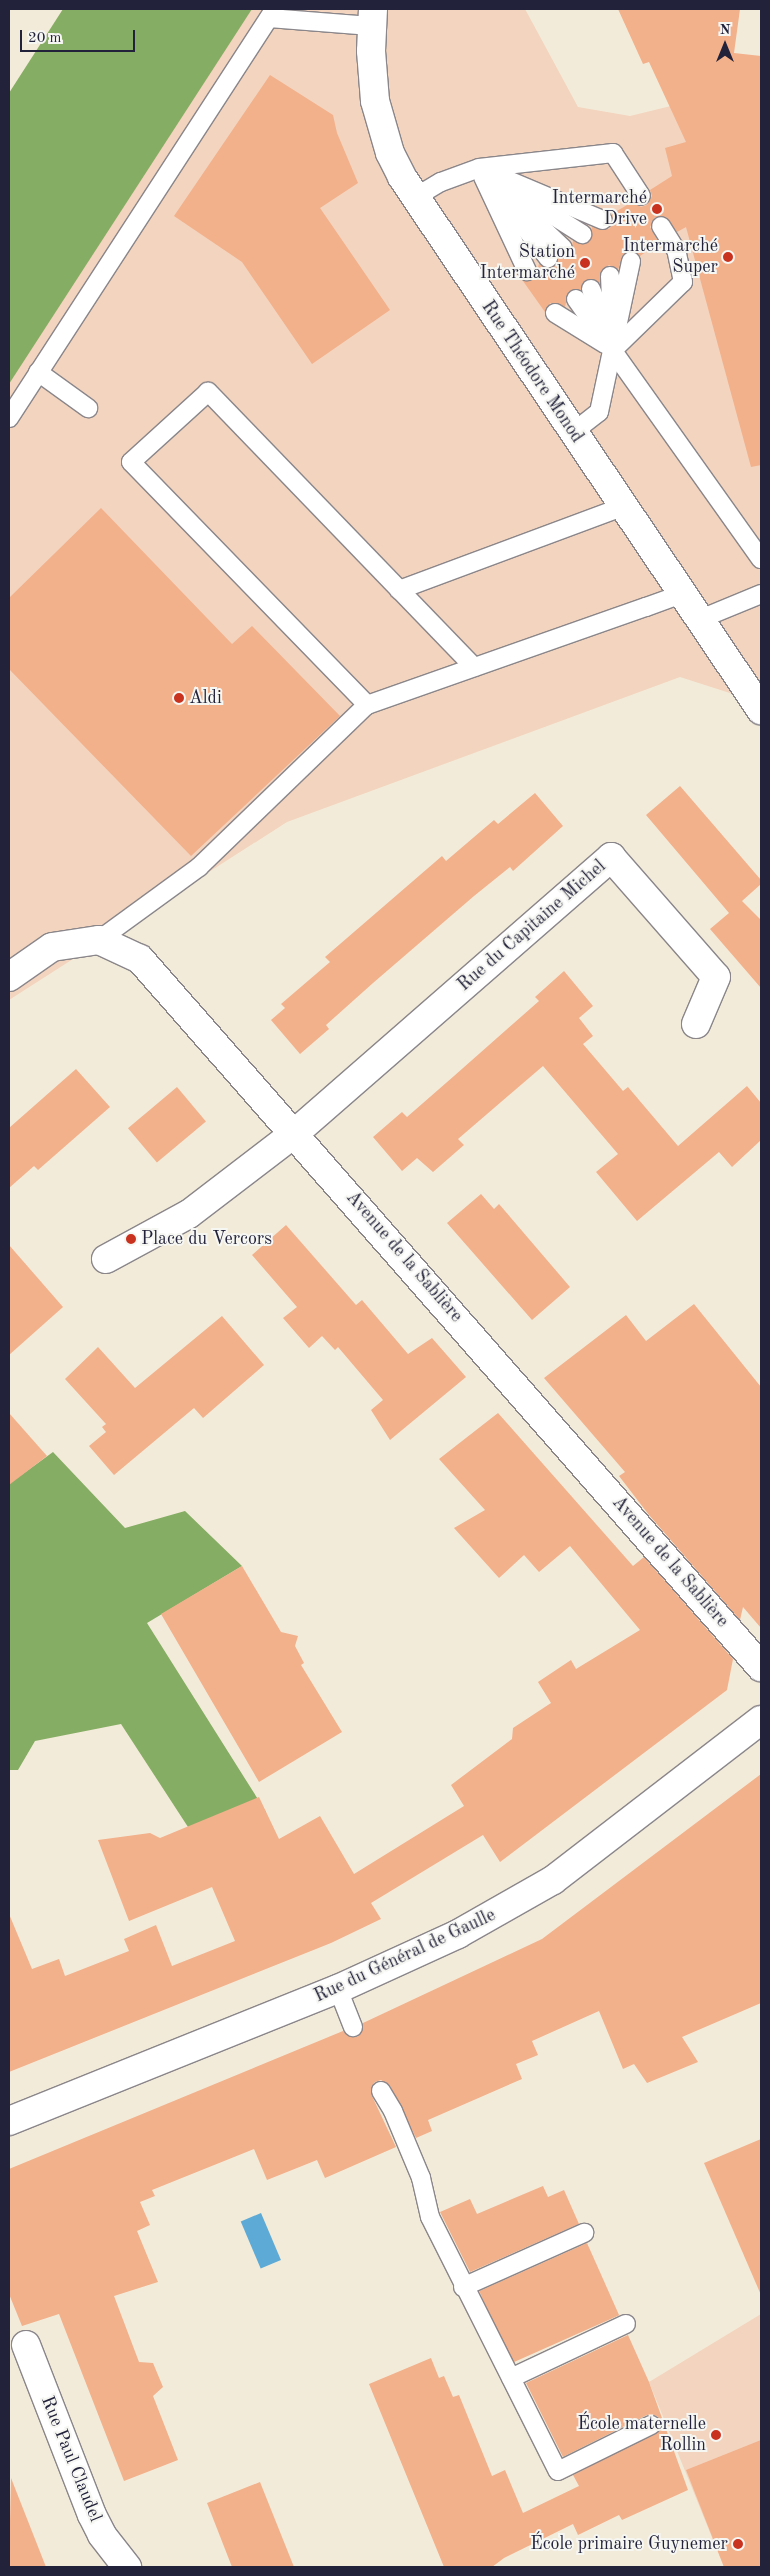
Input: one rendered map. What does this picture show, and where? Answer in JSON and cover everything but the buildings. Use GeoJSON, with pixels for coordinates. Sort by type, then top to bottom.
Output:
{"type":"FeatureCollection","features":[{"type":"Feature","properties":{"kind":"street","name":"Rue Théodore Monod"},"geometry":{"type":"LineString","coordinates":[[372,18],[372,73],[382,128],[390,153],[414,198],[698,620],[761,710]]}},
{"type":"Feature","properties":{"kind":"street","name":"Rue du Capitaine Michel"},"geometry":{"type":"LineString","coordinates":[[295,1133],[611,857],[716,977],[696,1024]]}},
{"type":"Feature","properties":{"kind":"street"},"geometry":{"type":"LineString","coordinates":[[9,977],[52,947],[99,940]]}},
{"type":"Feature","properties":{"kind":"street","name":"Avenue de la Sablière"},"geometry":{"type":"LineString","coordinates":[[99,940],[140,960],[295,1133],[761,1667]]}},
{"type":"Feature","properties":{"kind":"street"},"geometry":{"type":"LineString","coordinates":[[106,1259],[189,1214],[295,1133]]}},
{"type":"Feature","properties":{"kind":"street","name":"Rue du Général de Gaulle"},"geometry":{"type":"LineString","coordinates":[[9,2121],[338,1989],[458,1934],[531,1894],[761,1720]]}},
{"type":"Feature","properties":{"kind":"street","name":"Rue Paul Claudel"},"geometry":{"type":"LineString","coordinates":[[26,2346],[92,2515],[102,2535],[127,2567]]}},
{"type":"Feature","properties":{"kind":"lane"},"geometry":{"type":"LineString","coordinates":[[9,418],[272,13],[372,18]]}},
{"type":"Feature","properties":{"kind":"lane"},"geometry":{"type":"LineString","coordinates":[[414,198],[441,182],[479,168],[612,153],[641,196]]}},
{"type":"Feature","properties":{"kind":"lane"},"geometry":{"type":"LineString","coordinates":[[479,168],[603,220]]}},
{"type":"Feature","properties":{"kind":"lane"},"geometry":{"type":"LineString","coordinates":[[479,168],[582,234]]}},
{"type":"Feature","properties":{"kind":"lane"},"geometry":{"type":"LineString","coordinates":[[479,168],[563,248]]}},
{"type":"Feature","properties":{"kind":"lane"},"geometry":{"type":"LineString","coordinates":[[479,168],[548,258]]}},
{"type":"Feature","properties":{"kind":"lane"},"geometry":{"type":"LineString","coordinates":[[479,168],[527,271]]}},
{"type":"Feature","properties":{"kind":"lane"},"geometry":{"type":"LineString","coordinates":[[614,349],[683,282],[676,250],[661,226]]}},
{"type":"Feature","properties":{"kind":"lane"},"geometry":{"type":"LineString","coordinates":[[572,433],[599,412],[614,349],[631,261]]}},
{"type":"Feature","properties":{"kind":"lane"},"geometry":{"type":"LineString","coordinates":[[610,276],[614,349]]}},
{"type":"Feature","properties":{"kind":"lane"},"geometry":{"type":"LineString","coordinates":[[591,288],[614,349]]}},
{"type":"Feature","properties":{"kind":"lane"},"geometry":{"type":"LineString","coordinates":[[576,299],[614,349],[761,559]]}},
{"type":"Feature","properties":{"kind":"lane"},"geometry":{"type":"LineString","coordinates":[[556,313],[614,349]]}},
{"type":"Feature","properties":{"kind":"lane"},"geometry":{"type":"LineString","coordinates":[[38,372],[88,408]]}},
{"type":"Feature","properties":{"kind":"lane"},"geometry":{"type":"LineString","coordinates":[[367,705],[131,462],[208,392],[474,667]]}},
{"type":"Feature","properties":{"kind":"lane"},"geometry":{"type":"LineString","coordinates":[[399,590],[622,507]]}},
{"type":"Feature","properties":{"kind":"lane"},"geometry":{"type":"LineString","coordinates":[[99,940],[210,857],[367,705],[681,594]]}},
{"type":"Feature","properties":{"kind":"lane"},"geometry":{"type":"LineString","coordinates":[[698,620],[761,594]]}},
{"type":"Feature","properties":{"kind":"lane"},"geometry":{"type":"LineString","coordinates":[[338,1989],[353,2027]]}},
{"type":"Feature","properties":{"kind":"lane"},"geometry":{"type":"LineString","coordinates":[[381,2091],[393,2111],[421,2178],[430,2217],[463,2287],[512,2378],[558,2471],[651,2425]]}},
{"type":"Feature","properties":{"kind":"lane"},"geometry":{"type":"LineString","coordinates":[[463,2287],[584,2233]]}},
{"type":"Feature","properties":{"kind":"lane"},"geometry":{"type":"LineString","coordinates":[[512,2378],[626,2324]]}},
{"type":"Feature","properties":{"kind":"shaded area"},"geometry":{"type":"Polygon","coordinates":[[[198,9],[525,9],[578,107],[630,116],[712,96],[754,98],[761,107],[761,703],[680,677],[287,822],[9,1000],[9,282],[198,9]]]}},
{"type":"Feature","properties":{"kind":"shaded area","name":"École maternelle Rollin"},"geometry":{"type":"Polygon","coordinates":[[[761,2314],[761,2567],[724,2567],[649,2382],[761,2314]]]}},
{"type":"Feature","properties":{"kind":"green space"},"geometry":{"type":"Polygon","coordinates":[[[63,9],[252,9],[9,384],[9,93],[63,9]]]}},
{"type":"Feature","properties":{"kind":"green space"},"geometry":{"type":"Polygon","coordinates":[[[53,1452],[125,1528],[185,1511],[242,1566],[147,1623],[266,1812],[188,1827],[121,1724],[35,1741],[18,1770],[9,1770],[9,1465],[20,1476],[53,1452]]]}},
{"type":"Feature","properties":{"kind":"water"},"geometry":{"type":"Polygon","coordinates":[[[261,2213],[281,2260],[261,2269],[241,2222],[261,2213]]]}},
{"type":"Feature","properties":{"kind":"place","name":"Intermarché Drive"},"geometry":{"type":"Point","coordinates":[657,209]}},
{"type":"Feature","properties":{"kind":"place","name":"Intermarché Super"},"geometry":{"type":"Point","coordinates":[728,257]}},
{"type":"Feature","properties":{"kind":"place","name":"Station Intermarché"},"geometry":{"type":"Point","coordinates":[585,263]}},
{"type":"Feature","properties":{"kind":"place","name":"Aldi"},"geometry":{"type":"Point","coordinates":[179,698]}},
{"type":"Feature","properties":{"kind":"place","name":"Place du Vercors"},"geometry":{"type":"Point","coordinates":[131,1239]}},
{"type":"Feature","properties":{"kind":"place","name":"École maternelle Rollin"},"geometry":{"type":"Point","coordinates":[716,2435]}},
{"type":"Feature","properties":{"kind":"place","name":"École primaire Guynemer"},"geometry":{"type":"Point","coordinates":[738,2544]}}]}
